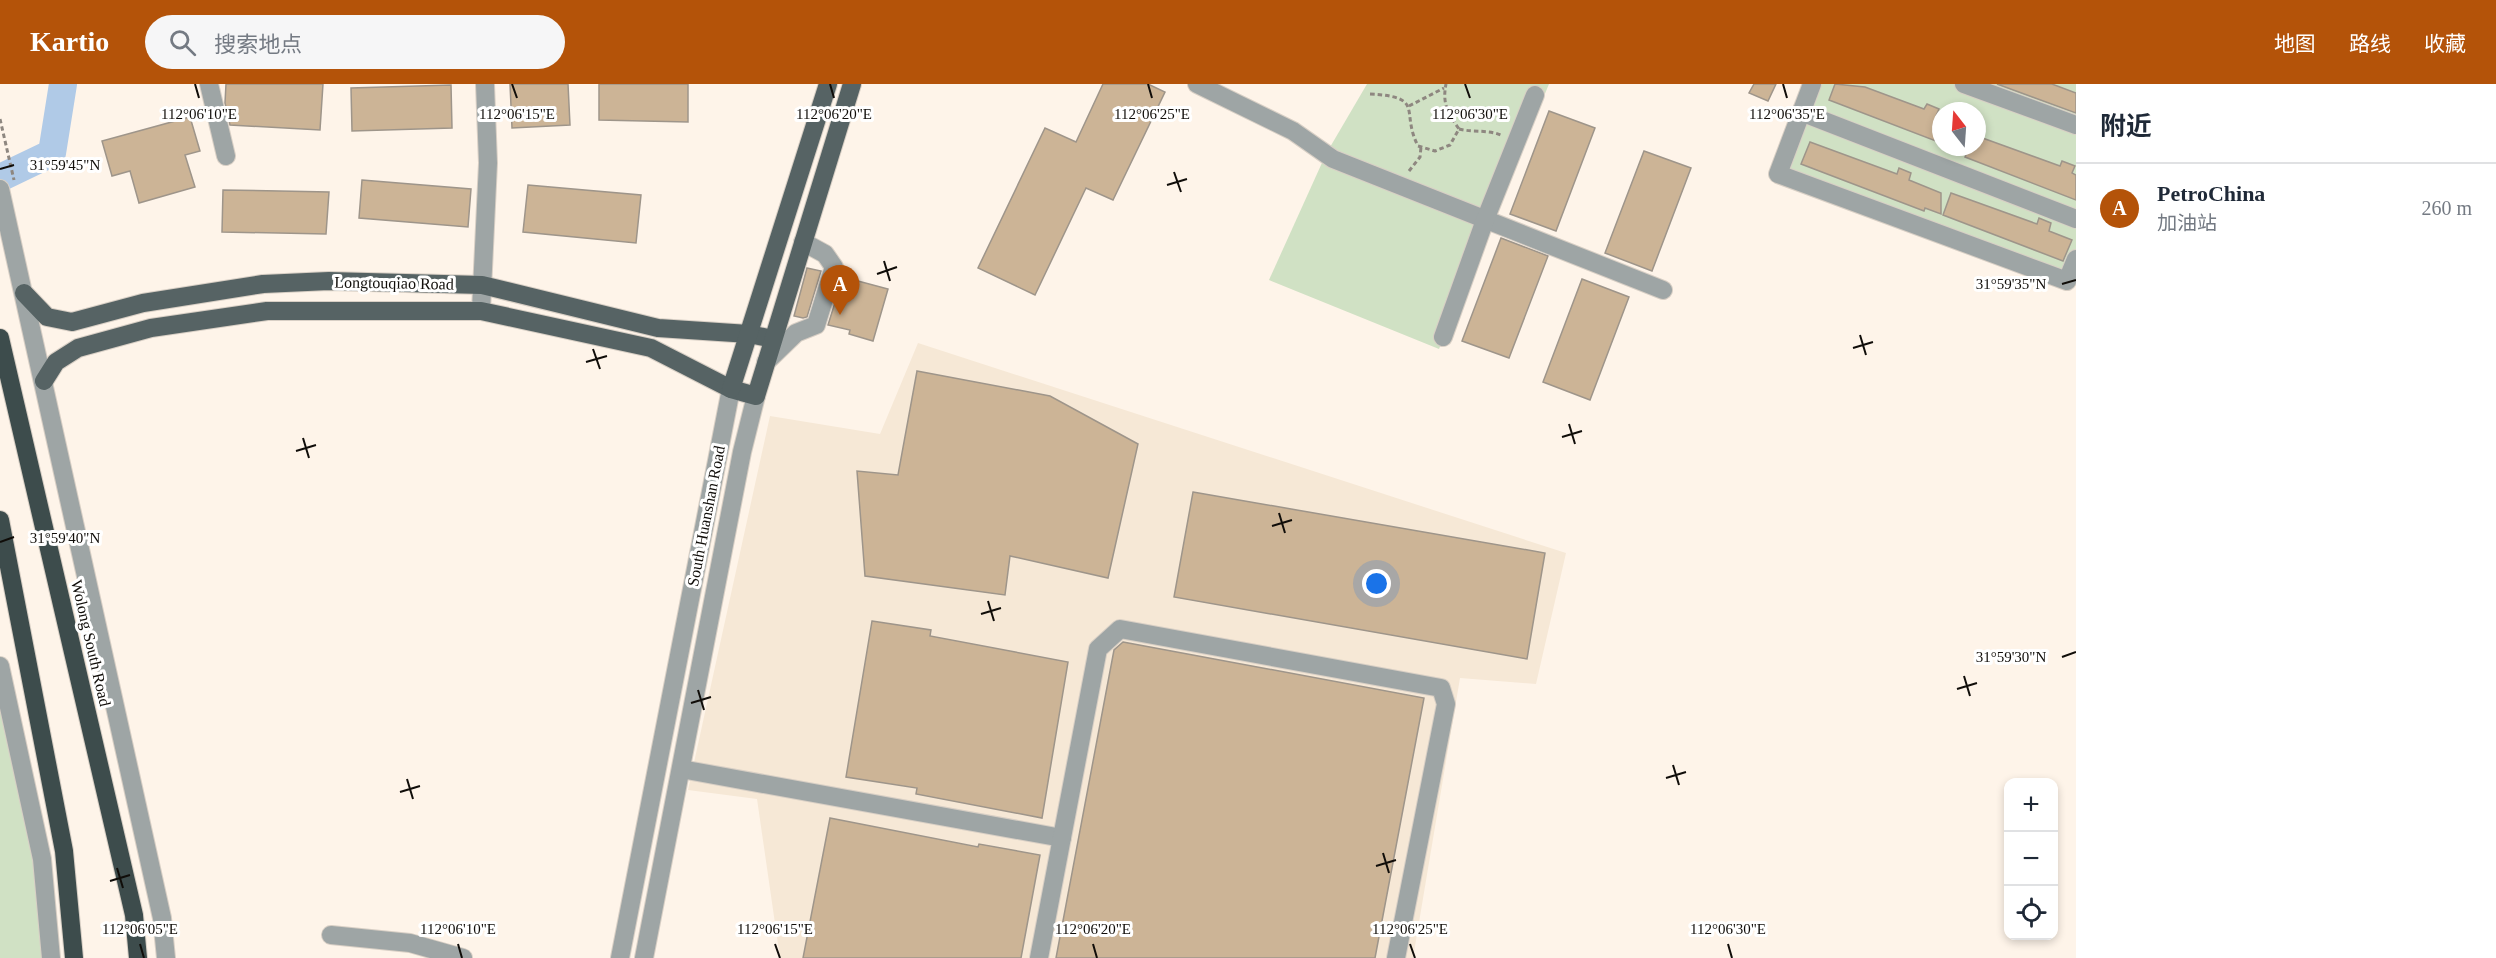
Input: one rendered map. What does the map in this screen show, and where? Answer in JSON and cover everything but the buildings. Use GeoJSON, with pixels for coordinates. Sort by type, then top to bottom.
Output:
{"type":"FeatureCollection","features":[{"type":"Feature","properties":{"kind":"highway","name":"Wolong South Road"},"geometry":{"type":"LineString","coordinates":[[0,338],[134,915],[138,958]]}},
{"type":"Feature","properties":{"kind":"highway"},"geometry":{"type":"LineString","coordinates":[[0,520],[64,851],[74,958]]}},
{"type":"Feature","properties":{"kind":"main road","name":"South Huanshan Road"},"geometry":{"type":"LineString","coordinates":[[731,389],[828,84]]}},
{"type":"Feature","properties":{"kind":"main road","name":"South Huanshan Road"},"geometry":{"type":"LineString","coordinates":[[756,396],[852,84]]}},
{"type":"Feature","properties":{"kind":"main road","name":"Longtouqiao Road"},"geometry":{"type":"LineString","coordinates":[[24,294],[47,317],[72,322],[143,303],[263,284],[330,281],[482,285],[658,328],[748,334],[773,339]]}},
{"type":"Feature","properties":{"kind":"main road","name":"Longtouqiao Road"},"geometry":{"type":"LineString","coordinates":[[44,381],[56,362],[78,348],[151,328],[267,311],[481,311],[651,348],[731,389],[756,396]]}},
{"type":"Feature","properties":{"kind":"street"},"geometry":{"type":"LineString","coordinates":[[209,84],[226,156]]}},
{"type":"Feature","properties":{"kind":"street"},"geometry":{"type":"LineString","coordinates":[[481,311],[488,163],[485,84]]}},
{"type":"Feature","properties":{"kind":"street"},"geometry":{"type":"LineString","coordinates":[[1197,84],[1293,131],[1334,159],[1663,290]]}},
{"type":"Feature","properties":{"kind":"street"},"geometry":{"type":"LineString","coordinates":[[1812,84],[1778,174],[2067,281],[2074,269]]}},
{"type":"Feature","properties":{"kind":"street"},"geometry":{"type":"LineString","coordinates":[[1964,84],[2076,125]]}},
{"type":"Feature","properties":{"kind":"street"},"geometry":{"type":"LineString","coordinates":[[1443,337],[1485,220],[1535,95]]}},
{"type":"Feature","properties":{"kind":"street"},"geometry":{"type":"LineString","coordinates":[[1801,112],[2076,219]]}},
{"type":"Feature","properties":{"kind":"street"},"geometry":{"type":"LineString","coordinates":[[8,187],[11,235],[162,918],[166,958]]}},
{"type":"Feature","properties":{"kind":"street"},"geometry":{"type":"LineString","coordinates":[[766,362],[796,333],[816,325],[834,267],[825,254],[803,242]]}},
{"type":"Feature","properties":{"kind":"street","name":"South Huanshan Road"},"geometry":{"type":"LineString","coordinates":[[620,958],[731,389]]}},
{"type":"Feature","properties":{"kind":"street","name":"South Huanshan Road"},"geometry":{"type":"LineString","coordinates":[[644,958],[742,452],[756,396]]}},
{"type":"Feature","properties":{"kind":"street"},"geometry":{"type":"LineString","coordinates":[[1039,958],[1098,649],[1120,629],[1442,688],[1446,704],[1396,958]]}},
{"type":"Feature","properties":{"kind":"street"},"geometry":{"type":"LineString","coordinates":[[0,666],[42,859],[51,958]]}},
{"type":"Feature","properties":{"kind":"street"},"geometry":{"type":"LineString","coordinates":[[681,770],[1062,838]]}},
{"type":"Feature","properties":{"kind":"street"},"geometry":{"type":"LineString","coordinates":[[331,935],[410,943],[463,958]]}},
{"type":"Feature","properties":{"kind":"path"},"geometry":{"type":"LineString","coordinates":[[1409,106],[1446,86]]}},
{"type":"Feature","properties":{"kind":"path"},"geometry":{"type":"LineString","coordinates":[[1446,86],[1444,103],[1449,116],[1459,129],[1475,133],[1491,130],[1516,142]]}},
{"type":"Feature","properties":{"kind":"path"},"geometry":{"type":"LineString","coordinates":[[1370,94],[1394,95],[1409,106],[1412,135],[1421,147],[1435,151],[1450,145],[1459,129]]}},
{"type":"Feature","properties":{"kind":"path"},"geometry":{"type":"LineString","coordinates":[[0,119],[8,187]]}},
{"type":"Feature","properties":{"kind":"path"},"geometry":{"type":"LineString","coordinates":[[1392,183],[1417,163],[1421,147]]}},
{"type":"Feature","properties":{"kind":"shaded area"},"geometry":{"type":"Polygon","coordinates":[[[918,343],[1566,553],[1536,684],[1460,678],[1413,958],[780,958],[757,799],[688,790],[770,416],[880,434],[918,343]]]}},
{"type":"Feature","properties":{"kind":"green space"},"geometry":{"type":"Polygon","coordinates":[[[1367,84],[1549,84],[1439,349],[1269,280],[1326,154],[1367,84]]]}},
{"type":"Feature","properties":{"kind":"green space"},"geometry":{"type":"Polygon","coordinates":[[[1807,84],[2076,84],[2076,272],[2071,284],[1771,178],[1807,84]]]}},
{"type":"Feature","properties":{"kind":"green space"},"geometry":{"type":"Polygon","coordinates":[[[0,666],[51,958],[0,958],[0,666]]]}},
{"type":"Feature","properties":{"kind":"waterway"},"geometry":{"type":"LineString","coordinates":[[0,178],[52,153],[63,84]]}},
{"type":"Feature","properties":{"kind":"place","name":"PetroChina"},"geometry":{"type":"Point","coordinates":[840,315]}}]}
